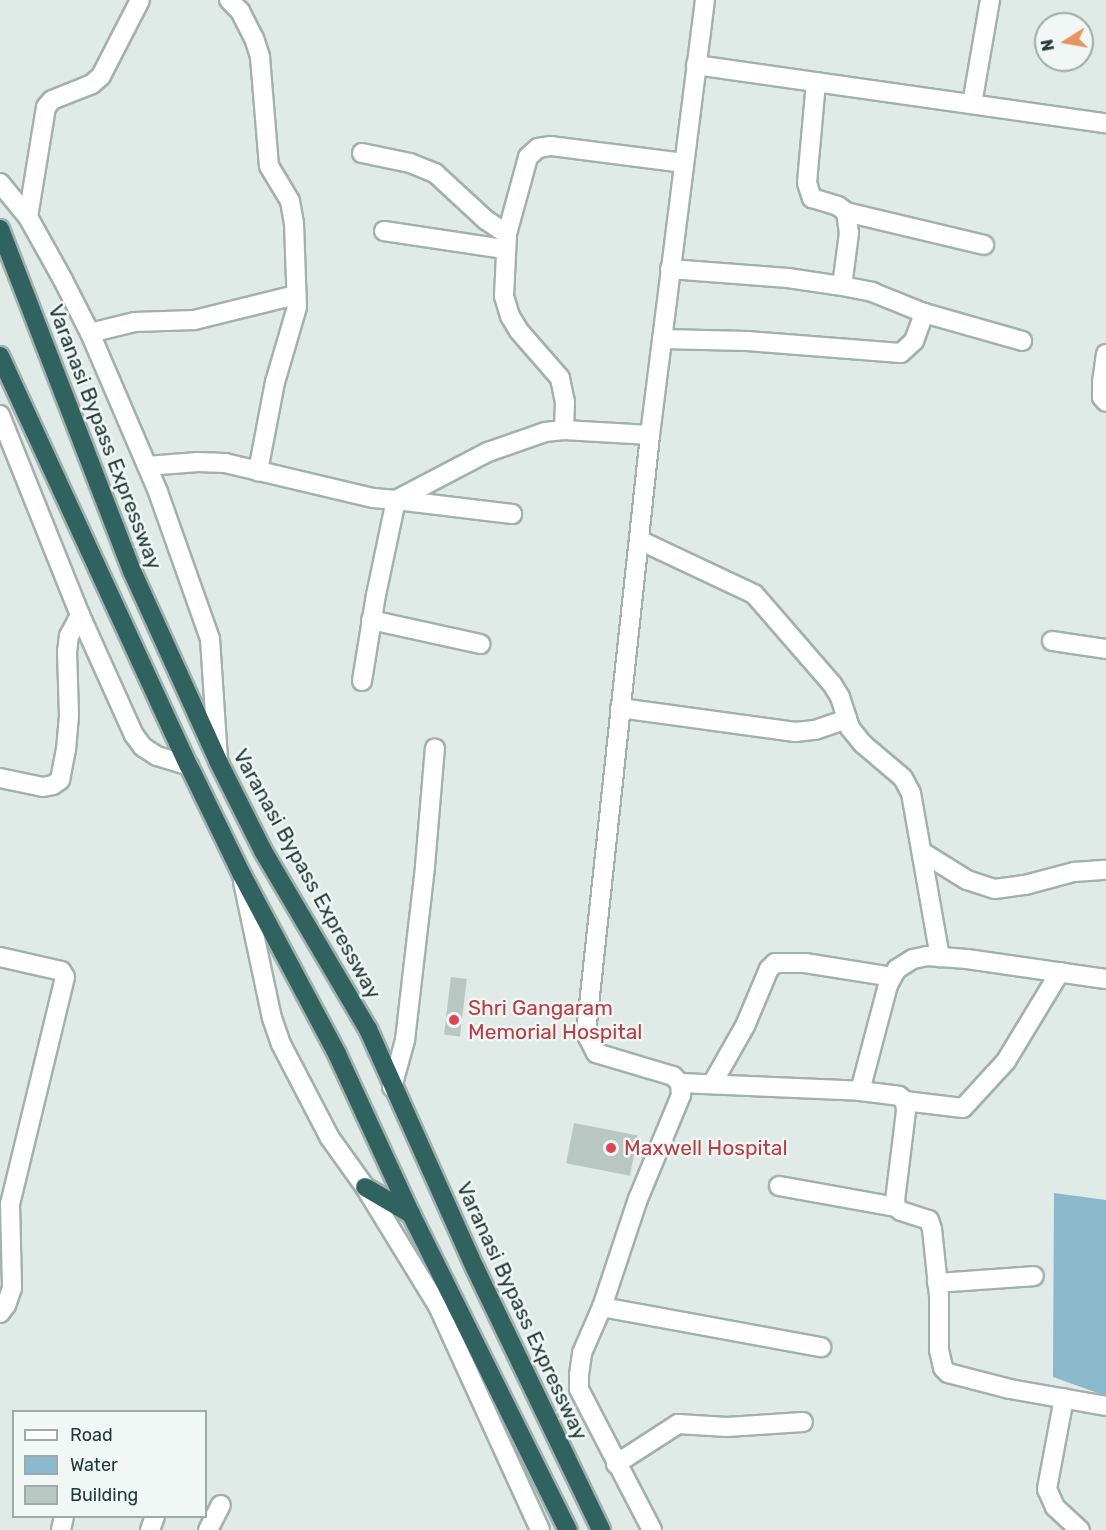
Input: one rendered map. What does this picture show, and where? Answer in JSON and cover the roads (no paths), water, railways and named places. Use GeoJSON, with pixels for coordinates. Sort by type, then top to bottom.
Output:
{"type":"FeatureCollection","features":[{"type":"Feature","properties":{"kind":"highway","name":"Varanasi Bypass Expressway"},"geometry":{"type":"LineString","coordinates":[[0,229],[132,571],[218,761],[263,851],[368,1029],[392,1087],[601,1530]]}},
{"type":"Feature","properties":{"kind":"highway"},"geometry":{"type":"LineString","coordinates":[[0,356],[189,766],[242,875],[338,1054],[411,1214],[568,1530]]}},
{"type":"Feature","properties":{"kind":"highway"},"geometry":{"type":"LineString","coordinates":[[365,1187],[411,1214]]}},
{"type":"Feature","properties":{"kind":"street"},"geometry":{"type":"LineString","coordinates":[[27,218],[46,107],[52,100],[92,84],[101,76],[140,0]]}},
{"type":"Feature","properties":{"kind":"street"},"geometry":{"type":"LineString","coordinates":[[229,0],[248,22],[260,57],[269,166],[290,201],[296,295],[292,330],[275,382],[258,471]]}},
{"type":"Feature","properties":{"kind":"street"},"geometry":{"type":"LineString","coordinates":[[652,1530],[579,1389],[582,1353],[602,1307],[638,1199],[681,1095],[680,1083],[673,1076],[596,1053],[586,1033],[650,435],[705,0]]}},
{"type":"Feature","properties":{"kind":"street"},"geometry":{"type":"LineString","coordinates":[[972,104],[990,0]]}},
{"type":"Feature","properties":{"kind":"street"},"geometry":{"type":"LineString","coordinates":[[696,65],[1106,123]]}},
{"type":"Feature","properties":{"kind":"street"},"geometry":{"type":"LineString","coordinates":[[816,82],[808,191],[812,198],[838,206],[846,212],[984,245]]}},
{"type":"Feature","properties":{"kind":"street"},"geometry":{"type":"LineString","coordinates":[[564,430],[565,402],[560,378],[519,331],[507,306],[506,242],[528,156],[538,148],[551,146],[683,163]]}},
{"type":"Feature","properties":{"kind":"street"},"geometry":{"type":"LineString","coordinates":[[362,153],[410,164],[435,173],[486,220],[506,242]]}},
{"type":"Feature","properties":{"kind":"street"},"geometry":{"type":"LineString","coordinates":[[0,183],[27,218],[90,333],[147,466],[210,639],[218,761]]}},
{"type":"Feature","properties":{"kind":"street"},"geometry":{"type":"LineString","coordinates":[[842,286],[849,233],[846,212]]}},
{"type":"Feature","properties":{"kind":"street"},"geometry":{"type":"LineString","coordinates":[[384,231],[506,242]]}},
{"type":"Feature","properties":{"kind":"street"},"geometry":{"type":"LineString","coordinates":[[670,269],[788,278],[842,286],[893,299],[924,313],[1022,341]]}},
{"type":"Feature","properties":{"kind":"street"},"geometry":{"type":"LineString","coordinates":[[90,333],[135,322],[194,320],[296,295]]}},
{"type":"Feature","properties":{"kind":"street"},"geometry":{"type":"LineString","coordinates":[[662,339],[747,341],[901,353],[914,341],[924,313]]}},
{"type":"Feature","properties":{"kind":"street"},"geometry":{"type":"LineString","coordinates":[[1106,354],[1102,382],[1102,397],[1106,402]]}},
{"type":"Feature","properties":{"kind":"street"},"geometry":{"type":"LineString","coordinates":[[0,415],[80,615],[134,735],[143,747],[157,756],[189,766]]}},
{"type":"Feature","properties":{"kind":"street"},"geometry":{"type":"LineString","coordinates":[[396,500],[489,452],[545,432],[564,430],[650,435]]}},
{"type":"Feature","properties":{"kind":"street"},"geometry":{"type":"LineString","coordinates":[[147,466],[198,462],[225,463],[373,498],[512,514]]}},
{"type":"Feature","properties":{"kind":"street"},"geometry":{"type":"LineString","coordinates":[[362,681],[371,621],[396,500]]}},
{"type":"Feature","properties":{"kind":"street"},"geometry":{"type":"LineString","coordinates":[[639,540],[754,594],[832,684],[840,698],[850,728],[863,744],[903,778],[911,793],[940,957]]}},
{"type":"Feature","properties":{"kind":"street"},"geometry":{"type":"LineString","coordinates":[[0,778],[43,787],[53,785],[60,780],[66,750],[69,715],[67,652],[69,636],[80,615]]}},
{"type":"Feature","properties":{"kind":"street"},"geometry":{"type":"LineString","coordinates":[[371,621],[480,644]]}},
{"type":"Feature","properties":{"kind":"street"},"geometry":{"type":"LineString","coordinates":[[1052,641],[1106,649]]}},
{"type":"Feature","properties":{"kind":"street"},"geometry":{"type":"LineString","coordinates":[[620,708],[795,732],[815,730],[847,719]]}},
{"type":"Feature","properties":{"kind":"street"},"geometry":{"type":"LineString","coordinates":[[392,1087],[405,1040],[425,866],[435,748]]}},
{"type":"Feature","properties":{"kind":"street"},"geometry":{"type":"LineString","coordinates":[[922,852],[967,880],[996,889],[1025,885],[1074,872],[1106,870]]}},
{"type":"Feature","properties":{"kind":"street"},"geometry":{"type":"LineString","coordinates":[[242,875],[272,1018],[281,1044],[330,1138],[365,1187],[438,1306],[540,1530]]}},
{"type":"Feature","properties":{"kind":"street"},"geometry":{"type":"LineString","coordinates":[[0,957],[61,971],[65,977],[10,1204],[12,1288],[6,1305],[0,1313]]}},
{"type":"Feature","properties":{"kind":"street"},"geometry":{"type":"LineString","coordinates":[[860,1091],[892,977],[897,969],[913,959],[940,957],[1106,979]]}},
{"type":"Feature","properties":{"kind":"street"},"geometry":{"type":"LineString","coordinates":[[712,1084],[745,1026],[769,969],[775,963],[805,963],[892,977]]}},
{"type":"Feature","properties":{"kind":"street"},"geometry":{"type":"LineString","coordinates":[[680,1083],[860,1091],[899,1096],[905,1101],[963,1108],[1006,1061],[1060,972]]}},
{"type":"Feature","properties":{"kind":"street"},"geometry":{"type":"LineString","coordinates":[[896,1207],[905,1101]]}},
{"type":"Feature","properties":{"kind":"street"},"geometry":{"type":"LineString","coordinates":[[780,1186],[896,1207],[929,1220],[938,1283],[939,1356],[948,1373],[1106,1406]]}},
{"type":"Feature","properties":{"kind":"street"},"geometry":{"type":"LineString","coordinates":[[938,1283],[1034,1276]]}},
{"type":"Feature","properties":{"kind":"street"},"geometry":{"type":"LineString","coordinates":[[602,1307],[821,1347]]}},
{"type":"Feature","properties":{"kind":"street"},"geometry":{"type":"LineString","coordinates":[[1064,1398],[1047,1489],[1055,1507],[1080,1530]]}},
{"type":"Feature","properties":{"kind":"street"},"geometry":{"type":"LineString","coordinates":[[616,1464],[678,1424],[727,1427],[803,1422]]}},
{"type":"Feature","properties":{"kind":"street"},"geometry":{"type":"LineString","coordinates":[[208,1530],[222,1505]]}},
{"type":"Feature","properties":{"kind":"water"},"geometry":{"type":"Polygon","coordinates":[[[1054,1193],[1106,1200],[1106,1396],[1053,1377],[1054,1193]]]}},
{"type":"Feature","properties":{"kind":"place","name":"Shri Gangaram Memorial Hospital"},"geometry":{"type":"Point","coordinates":[454,1020]}},
{"type":"Feature","properties":{"kind":"place","name":"Maxwell Hospital"},"geometry":{"type":"Point","coordinates":[611,1148]}}]}
